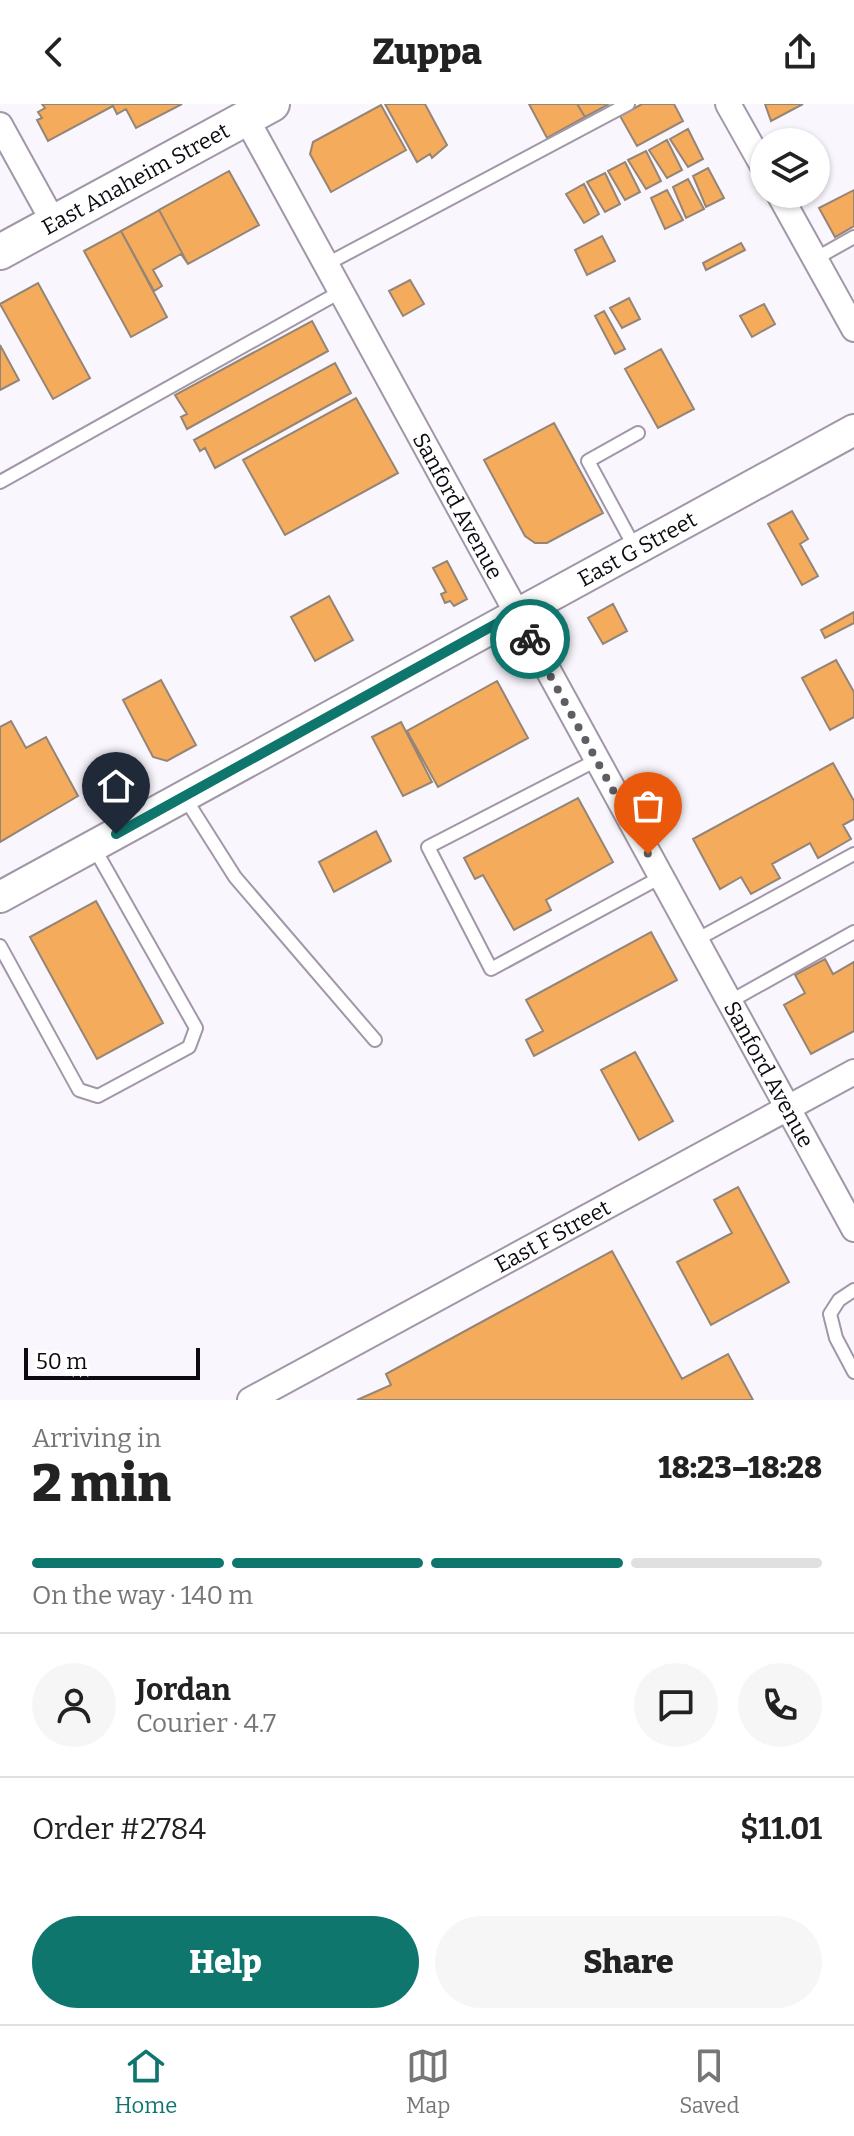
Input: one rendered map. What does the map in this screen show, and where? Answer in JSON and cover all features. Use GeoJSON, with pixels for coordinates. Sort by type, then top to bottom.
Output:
{"type":"FeatureCollection","features":[{"type":"Feature","properties":{"kind":"main road","name":"East Anaheim Street"},"geometry":{"type":"LineString","coordinates":[[0,252],[259,111]]}},
{"type":"Feature","properties":{"kind":"street"},"geometry":{"type":"LineString","coordinates":[[728,104],[750,143]]}},
{"type":"Feature","properties":{"kind":"street","name":"Sanford Avenue"},"geometry":{"type":"LineString","coordinates":[[259,111],[325,265],[854,1229]]}},
{"type":"Feature","properties":{"kind":"street"},"geometry":{"type":"LineString","coordinates":[[0,125],[54,223]]}},
{"type":"Feature","properties":{"kind":"street"},"geometry":{"type":"LineString","coordinates":[[787,208],[854,329]]}},
{"type":"Feature","properties":{"kind":"street","name":"East G Street"},"geometry":{"type":"LineString","coordinates":[[0,897],[854,430]]}},
{"type":"Feature","properties":{"kind":"street","name":"East F Street"},"geometry":{"type":"LineString","coordinates":[[250,1400],[283,1392],[854,1072]]}},
{"type":"Feature","properties":{"kind":"lane"},"geometry":{"type":"LineString","coordinates":[[325,265],[628,104]]}},
{"type":"Feature","properties":{"kind":"lane"},"geometry":{"type":"LineString","coordinates":[[815,259],[854,237]]}},
{"type":"Feature","properties":{"kind":"lane"},"geometry":{"type":"LineString","coordinates":[[0,482],[340,292]]}},
{"type":"Feature","properties":{"kind":"lane"},"geometry":{"type":"LineString","coordinates":[[635,548],[588,461],[638,433]]}},
{"type":"Feature","properties":{"kind":"lane"},"geometry":{"type":"LineString","coordinates":[[597,760],[428,847],[491,969],[661,877]]}},
{"type":"Feature","properties":{"kind":"lane"},"geometry":{"type":"LineString","coordinates":[[184,797],[235,877],[375,1040]]}},
{"type":"Feature","properties":{"kind":"lane"},"geometry":{"type":"LineString","coordinates":[[0,946],[79,1090],[98,1096],[189,1047],[196,1028],[93,846]]}},
{"type":"Feature","properties":{"kind":"lane"},"geometry":{"type":"LineString","coordinates":[[696,940],[854,854]]}},
{"type":"Feature","properties":{"kind":"lane"},"geometry":{"type":"LineString","coordinates":[[729,1002],[854,932]]}},
{"type":"Feature","properties":{"kind":"lane"},"geometry":{"type":"LineString","coordinates":[[854,1290],[839,1300],[830,1314],[836,1338],[854,1372]]}},
{"type":"Feature","properties":{"kind":"building"},"geometry":{"type":"Polygon","coordinates":[[[42,104],[113,106],[48,141],[37,120],[42,118],[38,112],[45,108],[42,104]]]}},
{"type":"Feature","properties":{"kind":"building"},"geometry":{"type":"Polygon","coordinates":[[[112,104],[182,104],[136,128],[126,109],[117,114],[112,104]]]}},
{"type":"Feature","properties":{"kind":"building"},"geometry":{"type":"Polygon","coordinates":[[[385,104],[425,104],[447,145],[432,158],[430,154],[417,162],[385,104]]]}},
{"type":"Feature","properties":{"kind":"building"},"geometry":{"type":"Polygon","coordinates":[[[529,104],[577,104],[585,117],[547,138],[529,104]]]}},
{"type":"Feature","properties":{"kind":"building"},"geometry":{"type":"Polygon","coordinates":[[[577,104],[609,104],[585,117],[577,104]]]}},
{"type":"Feature","properties":{"kind":"building"},"geometry":{"type":"Polygon","coordinates":[[[642,104],[674,104],[683,121],[637,146],[620,116],[642,104]]]}},
{"type":"Feature","properties":{"kind":"building"},"geometry":{"type":"Polygon","coordinates":[[[765,104],[803,104],[771,121],[765,104]]]}},
{"type":"Feature","properties":{"kind":"building"},"geometry":{"type":"Polygon","coordinates":[[[381,105],[406,150],[331,192],[310,154],[313,142],[381,105]]]}},
{"type":"Feature","properties":{"kind":"building"},"geometry":{"type":"Polygon","coordinates":[[[688,129],[703,159],[688,167],[670,139],[688,129]]]}},
{"type":"Feature","properties":{"kind":"building"},"geometry":{"type":"Polygon","coordinates":[[[667,140],[682,170],[667,178],[649,150],[667,140]]]}},
{"type":"Feature","properties":{"kind":"building"},"geometry":{"type":"Polygon","coordinates":[[[646,151],[661,181],[646,189],[628,160],[646,151]]]}},
{"type":"Feature","properties":{"kind":"building"},"geometry":{"type":"Polygon","coordinates":[[[625,162],[640,192],[625,200],[608,171],[625,162]]]}},
{"type":"Feature","properties":{"kind":"building"},"geometry":{"type":"Polygon","coordinates":[[[708,168],[724,198],[706,207],[693,176],[708,168]]]}},
{"type":"Feature","properties":{"kind":"building"},"geometry":{"type":"Polygon","coordinates":[[[229,171],[259,225],[188,264],[159,210],[229,171]]]}},
{"type":"Feature","properties":{"kind":"building"},"geometry":{"type":"Polygon","coordinates":[[[605,173],[620,204],[605,212],[587,182],[605,173]]]}},
{"type":"Feature","properties":{"kind":"building"},"geometry":{"type":"Polygon","coordinates":[[[688,179],[704,209],[686,218],[673,187],[688,179]]]}},
{"type":"Feature","properties":{"kind":"building"},"geometry":{"type":"Polygon","coordinates":[[[584,184],[599,214],[584,223],[566,194],[584,184]]]}},
{"type":"Feature","properties":{"kind":"building"},"geometry":{"type":"Polygon","coordinates":[[[667,190],[683,220],[665,229],[651,198],[667,190]]]}},
{"type":"Feature","properties":{"kind":"building"},"geometry":{"type":"Polygon","coordinates":[[[854,190],[854,226],[835,237],[819,208],[830,208],[830,202],[854,190]]]}},
{"type":"Feature","properties":{"kind":"building"},"geometry":{"type":"Polygon","coordinates":[[[159,210],[188,264],[181,254],[153,270],[162,286],[154,291],[121,231],[159,210]]]}},
{"type":"Feature","properties":{"kind":"building"},"geometry":{"type":"Polygon","coordinates":[[[121,231],[167,317],[131,337],[84,251],[121,231]]]}},
{"type":"Feature","properties":{"kind":"building"},"geometry":{"type":"Polygon","coordinates":[[[602,236],[615,261],[587,275],[575,250],[602,236]]]}},
{"type":"Feature","properties":{"kind":"building"},"geometry":{"type":"Polygon","coordinates":[[[741,243],[745,250],[706,270],[703,263],[741,243]]]}},
{"type":"Feature","properties":{"kind":"building"},"geometry":{"type":"Polygon","coordinates":[[[410,280],[424,304],[403,316],[389,291],[410,280]]]}},
{"type":"Feature","properties":{"kind":"building"},"geometry":{"type":"Polygon","coordinates":[[[38,283],[90,378],[53,399],[0,304],[38,283]]]}},
{"type":"Feature","properties":{"kind":"building"},"geometry":{"type":"Polygon","coordinates":[[[629,298],[640,319],[622,328],[610,308],[629,298]]]}},
{"type":"Feature","properties":{"kind":"building"},"geometry":{"type":"Polygon","coordinates":[[[764,304],[775,324],[752,337],[740,316],[764,304]]]}},
{"type":"Feature","properties":{"kind":"building"},"geometry":{"type":"Polygon","coordinates":[[[604,311],[625,349],[615,354],[595,316],[604,311]]]}},
{"type":"Feature","properties":{"kind":"building"},"geometry":{"type":"Polygon","coordinates":[[[312,321],[328,351],[187,429],[181,417],[187,414],[175,395],[312,321]]]}},
{"type":"Feature","properties":{"kind":"building"},"geometry":{"type":"Polygon","coordinates":[[[0,345],[19,380],[0,390],[0,345]]]}},
{"type":"Feature","properties":{"kind":"building"},"geometry":{"type":"Polygon","coordinates":[[[661,349],[694,409],[658,428],[625,369],[661,349]]]}},
{"type":"Feature","properties":{"kind":"building"},"geometry":{"type":"Polygon","coordinates":[[[335,363],[351,393],[215,468],[205,448],[200,451],[194,440],[335,363]]]}},
{"type":"Feature","properties":{"kind":"building"},"geometry":{"type":"Polygon","coordinates":[[[356,398],[398,473],[285,535],[243,460],[356,398]]]}},
{"type":"Feature","properties":{"kind":"building"},"geometry":{"type":"Polygon","coordinates":[[[554,423],[603,513],[547,543],[535,543],[525,536],[484,460],[554,423]]]}},
{"type":"Feature","properties":{"kind":"building"},"geometry":{"type":"Polygon","coordinates":[[[792,511],[808,539],[800,544],[818,576],[802,585],[768,524],[792,511]]]}},
{"type":"Feature","properties":{"kind":"building"},"geometry":{"type":"Polygon","coordinates":[[[447,561],[467,599],[454,606],[450,601],[445,603],[441,594],[446,592],[433,568],[447,561]]]}},
{"type":"Feature","properties":{"kind":"building"},"geometry":{"type":"Polygon","coordinates":[[[329,596],[353,640],[315,661],[291,617],[329,596]]]}},
{"type":"Feature","properties":{"kind":"building"},"geometry":{"type":"Polygon","coordinates":[[[613,604],[627,631],[603,644],[588,618],[613,604]]]}},
{"type":"Feature","properties":{"kind":"building"},"geometry":{"type":"Polygon","coordinates":[[[854,612],[854,623],[825,638],[821,630],[854,612]]]}},
{"type":"Feature","properties":{"kind":"building"},"geometry":{"type":"Polygon","coordinates":[[[836,660],[854,692],[854,717],[830,730],[802,678],[836,660]]]}},
{"type":"Feature","properties":{"kind":"building"},"geometry":{"type":"Polygon","coordinates":[[[161,680],[196,745],[167,761],[153,757],[123,700],[161,680]]]}},
{"type":"Feature","properties":{"kind":"building"},"geometry":{"type":"Polygon","coordinates":[[[497,681],[528,738],[438,787],[407,731],[497,681]]]}},
{"type":"Feature","properties":{"kind":"building"},"geometry":{"type":"Polygon","coordinates":[[[11,721],[26,748],[46,737],[78,796],[0,842],[0,727],[11,721]]]}},
{"type":"Feature","properties":{"kind":"building"},"geometry":{"type":"Polygon","coordinates":[[[401,722],[432,782],[403,796],[372,737],[401,722]]]}},
{"type":"Feature","properties":{"kind":"building"},"geometry":{"type":"Polygon","coordinates":[[[833,763],[854,801],[854,819],[843,825],[851,839],[818,858],[810,843],[772,864],[780,878],[751,894],[741,877],[720,889],[693,839],[833,763]]]}},
{"type":"Feature","properties":{"kind":"building"},"geometry":{"type":"Polygon","coordinates":[[[578,798],[613,862],[546,900],[551,910],[514,930],[483,875],[475,879],[464,858],[578,798]]]}},
{"type":"Feature","properties":{"kind":"building"},"geometry":{"type":"Polygon","coordinates":[[[376,831],[391,861],[334,892],[319,862],[376,831]]]}},
{"type":"Feature","properties":{"kind":"building"},"geometry":{"type":"Polygon","coordinates":[[[96,901],[163,1023],[97,1059],[30,937],[96,901]]]}},
{"type":"Feature","properties":{"kind":"building"},"geometry":{"type":"Polygon","coordinates":[[[651,932],[677,980],[534,1056],[526,1040],[543,1031],[526,1000],[651,932]]]}},
{"type":"Feature","properties":{"kind":"building"},"geometry":{"type":"Polygon","coordinates":[[[825,959],[833,974],[854,962],[854,1031],[811,1054],[784,1005],[805,993],[795,975],[825,959]]]}},
{"type":"Feature","properties":{"kind":"building"},"geometry":{"type":"Polygon","coordinates":[[[635,1052],[673,1121],[639,1140],[601,1070],[635,1052]]]}},
{"type":"Feature","properties":{"kind":"building"},"geometry":{"type":"Polygon","coordinates":[[[738,1187],[789,1282],[711,1325],[677,1262],[732,1233],[714,1200],[738,1187]]]}},
{"type":"Feature","properties":{"kind":"building"},"geometry":{"type":"Polygon","coordinates":[[[612,1251],[682,1379],[728,1354],[753,1400],[357,1400],[391,1385],[386,1374],[612,1251]]]}},
{"type":"Feature","properties":{"kind":"way so far"},"geometry":{"type":"LineString","coordinates":[[530,639],[648,854]]}},
{"type":"Feature","properties":{"kind":"route"},"geometry":{"type":"LineString","coordinates":[[116,834],[516,613],[530,639]]}}]}
